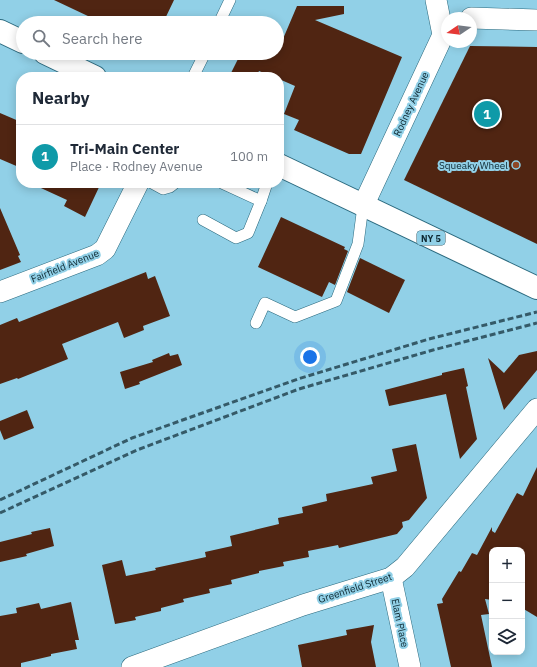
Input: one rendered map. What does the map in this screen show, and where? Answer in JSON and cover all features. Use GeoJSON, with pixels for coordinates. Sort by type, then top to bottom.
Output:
{"type":"FeatureCollection","features":[{"type":"Feature","properties":{"kind":"main road"},"geometry":{"type":"LineString","coordinates":[[60,60],[85,72]]}},
{"type":"Feature","properties":{"kind":"main road","name":"NY 5"},"geometry":{"type":"LineString","coordinates":[[284,167],[537,288]]}},
{"type":"Feature","properties":{"kind":"street","name":"Rodney Avenue"},"geometry":{"type":"LineString","coordinates":[[363,206],[443,35],[438,9]]}},
{"type":"Feature","properties":{"kind":"street"},"geometry":{"type":"LineString","coordinates":[[477,18],[537,20]]}},
{"type":"Feature","properties":{"kind":"street","name":"Fairfield Avenue"},"geometry":{"type":"LineString","coordinates":[[0,292],[97,255],[105,249],[136,188]]}},
{"type":"Feature","properties":{"kind":"street","name":"Greenfield Street"},"geometry":{"type":"LineString","coordinates":[[132,667],[303,605],[391,578],[405,567],[537,409]]}},
{"type":"Feature","properties":{"kind":"street","name":"Elam Place"},"geometry":{"type":"LineString","coordinates":[[391,578],[410,667]]}},
{"type":"Feature","properties":{"kind":"lane"},"geometry":{"type":"LineString","coordinates":[[222,16],[230,0]]}},
{"type":"Feature","properties":{"kind":"lane"},"geometry":{"type":"LineString","coordinates":[[196,72],[202,60]]}},
{"type":"Feature","properties":{"kind":"lane"},"geometry":{"type":"LineString","coordinates":[[233,188],[261,201]]}},
{"type":"Feature","properties":{"kind":"lane"},"geometry":{"type":"LineString","coordinates":[[203,220],[236,238],[248,233],[265,188]]}},
{"type":"Feature","properties":{"kind":"lane"},"geometry":{"type":"LineString","coordinates":[[256,323],[265,303],[295,317],[336,301],[358,244],[363,206]]}},
{"type":"Feature","properties":{"kind":"building"},"geometry":{"type":"Polygon","coordinates":[[[54,0],[174,0],[166,16],[88,16],[54,0]]]}},
{"type":"Feature","properties":{"kind":"building"},"geometry":{"type":"Polygon","coordinates":[[[297,6],[344,6],[344,14],[315,20],[402,57],[361,154],[349,154],[294,130],[299,120],[284,114],[295,86],[284,81],[284,72],[232,72],[238,60],[284,60],[284,37],[297,6]]]}},
{"type":"Feature","properties":{"kind":"building"},"geometry":{"type":"Polygon","coordinates":[[[477,46],[537,47],[537,244],[404,180],[469,48],[477,48],[477,46]]]}},
{"type":"Feature","properties":{"kind":"building"},"geometry":{"type":"Polygon","coordinates":[[[0,113],[16,120],[16,166],[0,159],[0,113]]]}},
{"type":"Feature","properties":{"kind":"building"},"geometry":{"type":"Polygon","coordinates":[[[41,188],[99,188],[85,217],[64,206],[67,200],[41,188]]]}},
{"type":"Feature","properties":{"kind":"building"},"geometry":{"type":"Polygon","coordinates":[[[0,208],[20,255],[18,256],[21,262],[0,270],[0,208]]]}},
{"type":"Feature","properties":{"kind":"building"},"geometry":{"type":"Polygon","coordinates":[[[281,217],[345,247],[344,249],[348,251],[335,285],[329,282],[322,297],[258,267],[281,217]]]}},
{"type":"Feature","properties":{"kind":"building"},"geometry":{"type":"Polygon","coordinates":[[[360,258],[405,280],[389,313],[347,292],[360,258]]]}},
{"type":"Feature","properties":{"kind":"building"},"geometry":{"type":"Polygon","coordinates":[[[146,272],[148,279],[155,276],[170,316],[143,326],[144,330],[124,338],[118,322],[62,344],[68,359],[18,379],[17,378],[0,384],[0,325],[17,318],[19,322],[146,272]]]}},
{"type":"Feature","properties":{"kind":"building"},"geometry":{"type":"Polygon","coordinates":[[[537,351],[537,370],[504,410],[488,358],[504,373],[519,355],[537,351]]]}},
{"type":"Feature","properties":{"kind":"building"},"geometry":{"type":"Polygon","coordinates":[[[169,353],[170,356],[178,354],[182,365],[139,382],[140,384],[125,389],[120,372],[153,362],[152,360],[169,353]]]}},
{"type":"Feature","properties":{"kind":"building"},"geometry":{"type":"Polygon","coordinates":[[[464,368],[468,386],[466,387],[477,439],[460,459],[446,394],[389,406],[385,390],[464,368]]]}},
{"type":"Feature","properties":{"kind":"building"},"geometry":{"type":"Polygon","coordinates":[[[27,410],[34,428],[4,440],[0,430],[0,421],[27,410]]]}},
{"type":"Feature","properties":{"kind":"building"},"geometry":{"type":"Polygon","coordinates":[[[416,444],[427,498],[409,520],[402,522],[403,527],[397,534],[339,548],[338,545],[308,551],[309,557],[283,562],[284,566],[259,571],[259,573],[231,580],[232,584],[209,589],[210,593],[183,599],[184,602],[161,608],[161,611],[135,617],[136,620],[115,624],[102,565],[122,560],[126,576],[206,557],[205,552],[232,546],[230,536],[279,524],[278,518],[303,513],[302,507],[327,501],[326,494],[373,484],[371,477],[397,471],[392,449],[416,444]]]}},
{"type":"Feature","properties":{"kind":"building"},"geometry":{"type":"Polygon","coordinates":[[[537,467],[537,617],[525,610],[525,547],[489,547],[489,600],[485,599],[489,614],[481,615],[492,667],[451,667],[437,604],[443,603],[442,599],[459,571],[461,572],[472,553],[477,555],[492,527],[492,531],[495,533],[517,493],[523,496],[537,467]]]}},
{"type":"Feature","properties":{"kind":"building"},"geometry":{"type":"Polygon","coordinates":[[[50,528],[54,546],[26,554],[27,556],[0,562],[0,542],[32,534],[31,532],[50,528]]]}},
{"type":"Feature","properties":{"kind":"building"},"geometry":{"type":"Polygon","coordinates":[[[71,602],[79,640],[75,640],[77,649],[51,654],[51,656],[21,663],[21,667],[0,667],[0,616],[17,613],[16,608],[39,603],[41,609],[71,602]]]}},
{"type":"Feature","properties":{"kind":"building"},"geometry":{"type":"Polygon","coordinates":[[[374,625],[371,642],[376,667],[302,667],[298,645],[347,635],[346,630],[374,625]]]}},
{"type":"Feature","properties":{"kind":"railway"},"geometry":{"type":"LineString","coordinates":[[0,500],[132,438],[298,379],[429,339],[537,312]]}},
{"type":"Feature","properties":{"kind":"railway"},"geometry":{"type":"LineString","coordinates":[[0,513],[137,450],[299,389],[433,350],[537,323]]}},
{"type":"Feature","properties":{"kind":"place","name":"Tri-Main Center"},"geometry":{"type":"Point","coordinates":[487,114]}},
{"type":"Feature","properties":{"kind":"place","name":"Squeaky Wheel"},"geometry":{"type":"Point","coordinates":[516,165]}}]}
